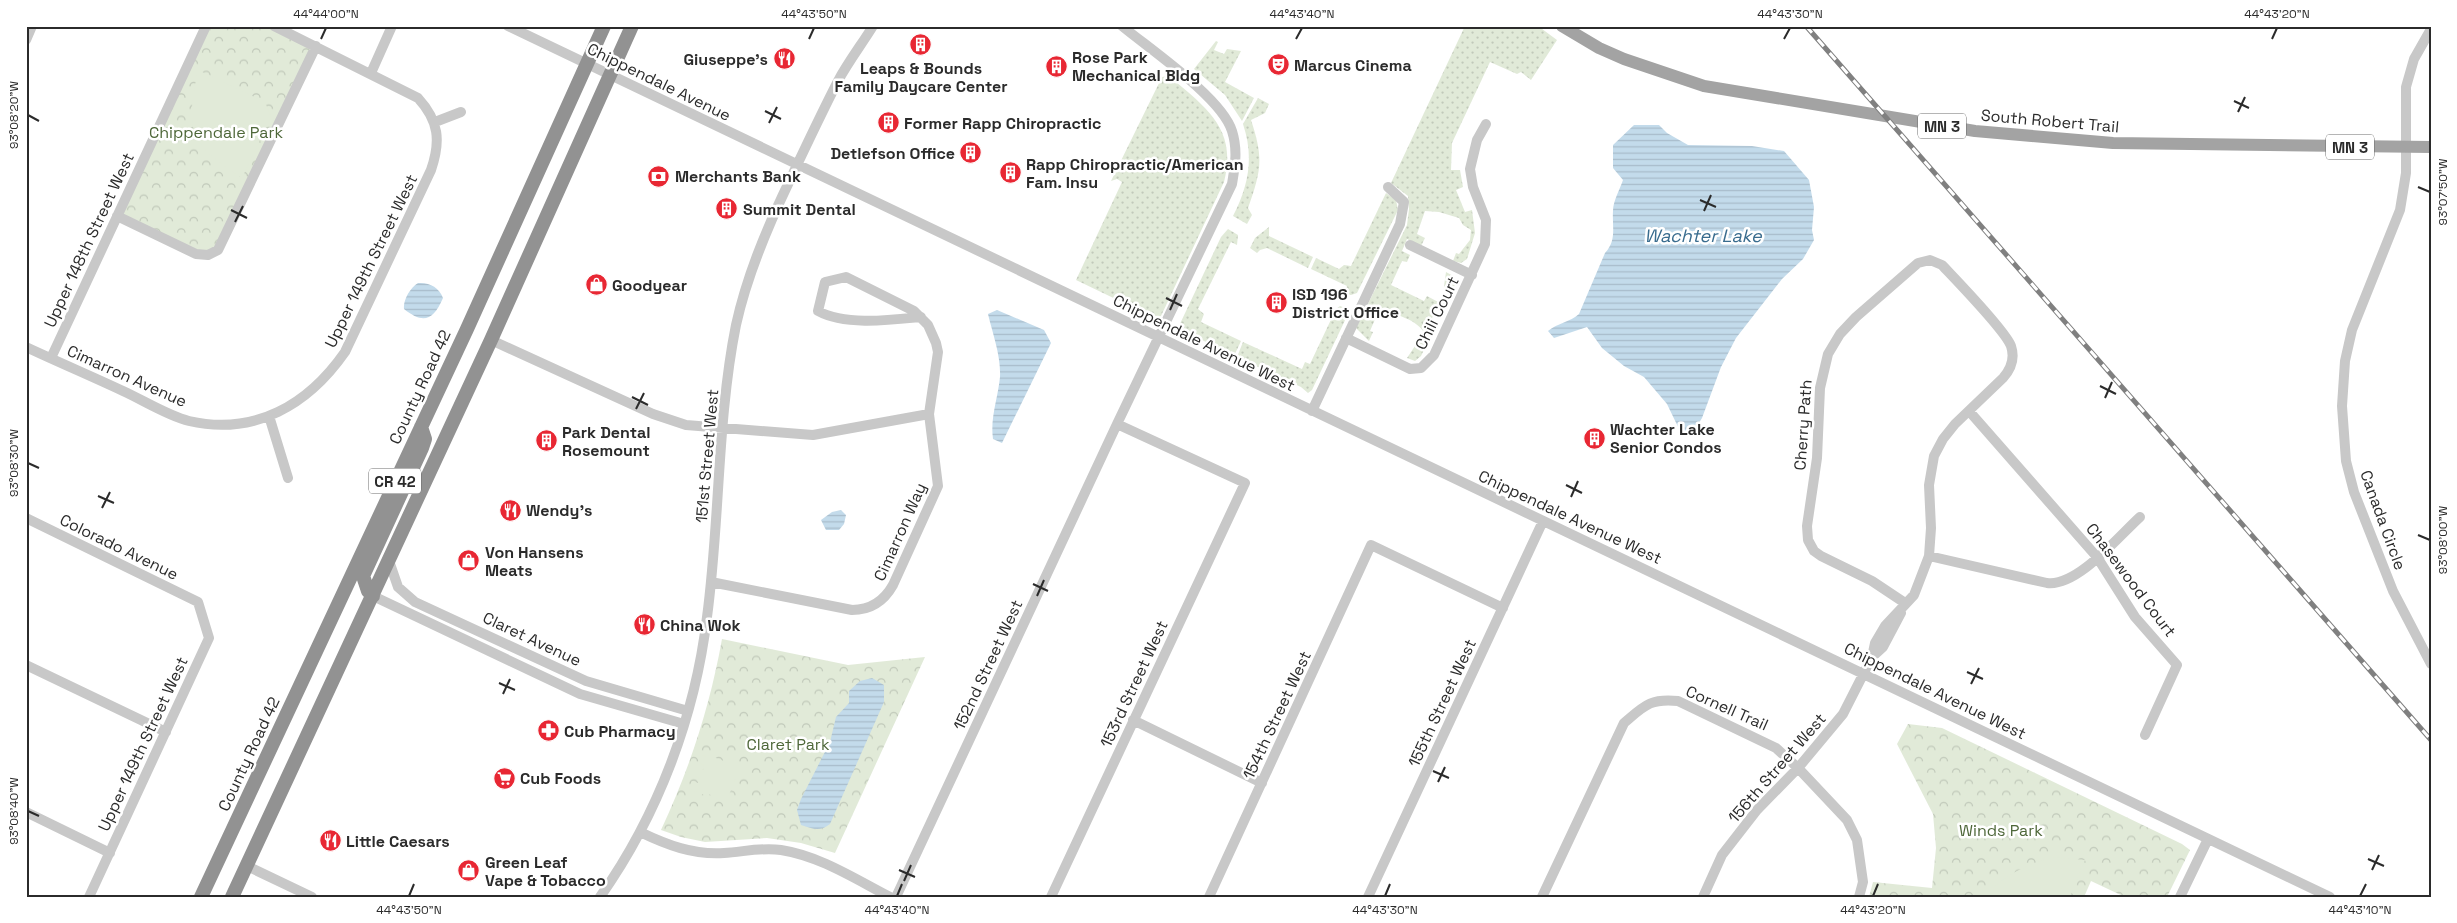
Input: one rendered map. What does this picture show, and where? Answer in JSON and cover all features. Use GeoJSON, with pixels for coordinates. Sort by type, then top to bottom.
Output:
{"type":"FeatureCollection","features":[{"type":"Feature","properties":{"kind":"highway","name":"County Road 42"},"geometry":{"type":"LineString","coordinates":[[201,897],[421,427],[604,26]]}},
{"type":"Feature","properties":{"kind":"highway","name":"CR 42"},"geometry":{"type":"LineString","coordinates":[[232,897],[491,340],[632,26]]}},
{"type":"Feature","properties":{"kind":"highway"},"geometry":{"type":"LineString","coordinates":[[373,596],[368,591],[363,576],[422,448],[425,439],[421,427]]}},
{"type":"Feature","properties":{"kind":"main road","name":"South Robert Trail"},"geometry":{"type":"LineString","coordinates":[[1562,26],[1599,48],[1624,59],[1704,86],[1975,131],[2020,137],[2113,143],[2431,147]]}},
{"type":"Feature","properties":{"kind":"street"},"geometry":{"type":"LineString","coordinates":[[26,40],[32,26]]}},
{"type":"Feature","properties":{"kind":"street","name":"Upper 148th Street West"},"geometry":{"type":"LineString","coordinates":[[51,358],[206,26]]}},
{"type":"Feature","properties":{"kind":"street"},"geometry":{"type":"LineString","coordinates":[[274,26],[418,98],[428,108],[435,122],[461,112]]}},
{"type":"Feature","properties":{"kind":"street"},"geometry":{"type":"LineString","coordinates":[[371,73],[392,26]]}},
{"type":"Feature","properties":{"kind":"street","name":"Chippendale Avenue"},"geometry":{"type":"LineString","coordinates":[[508,26],[797,165]]}},
{"type":"Feature","properties":{"kind":"street","name":"151st Street West"},"geometry":{"type":"LineString","coordinates":[[600,897],[640,832],[667,772],[688,711],[702,651],[711,582],[731,358],[743,298],[766,232],[797,165],[839,80],[874,26]]}},
{"type":"Feature","properties":{"kind":"street","name":"152nd Street West"},"geometry":{"type":"LineString","coordinates":[[896,897],[1117,424],[1232,184],[1236,157],[1232,130],[1212,100],[1122,26]]}},
{"type":"Feature","properties":{"kind":"street","name":"Canada Circle"},"geometry":{"type":"LineString","coordinates":[[2431,29],[2409,73],[2405,103],[2405,182],[2398,218],[2357,313],[2348,346],[2342,389],[2342,422],[2346,461],[2354,492],[2393,591],[2431,664]]}},
{"type":"Feature","properties":{"kind":"street"},"geometry":{"type":"LineString","coordinates":[[117,216],[196,254],[208,255],[218,250],[316,46]]}},
{"type":"Feature","properties":{"kind":"street","name":"Upper 149th Street West"},"geometry":{"type":"LineString","coordinates":[[188,420],[226,424],[269,416],[286,410],[305,397],[331,373],[345,352],[431,170],[439,142],[435,122]]}},
{"type":"Feature","properties":{"kind":"street","name":"Chili Court"},"geometry":{"type":"LineString","coordinates":[[1346,338],[1410,369],[1421,368],[1434,355],[1472,275],[1487,237],[1486,220],[1471,178],[1471,158],[1477,140],[1486,124]]}},
{"type":"Feature","properties":{"kind":"street","name":"Chippendale Avenue West"},"geometry":{"type":"LineString","coordinates":[[797,165],[2330,897]]}},
{"type":"Feature","properties":{"kind":"street"},"geometry":{"type":"LineString","coordinates":[[1312,410],[1400,224],[1404,202],[1388,187]]}},
{"type":"Feature","properties":{"kind":"street","name":"Chili Court"},"geometry":{"type":"LineString","coordinates":[[1410,245],[1472,275]]}},
{"type":"Feature","properties":{"kind":"street","name":"Cherry Path"},"geometry":{"type":"LineString","coordinates":[[1905,603],[1872,581],[1821,556],[1814,551],[1808,540],[1807,526],[1816,458],[1820,382],[1828,354],[1840,334],[1856,317],[1914,266],[1930,260],[1945,268],[2006,336],[2013,352],[2012,364]]}},
{"type":"Feature","properties":{"kind":"street"},"geometry":{"type":"LineString","coordinates":[[846,277],[905,306],[921,317],[888,320],[830,318],[818,311],[825,282],[846,277]]}},
{"type":"Feature","properties":{"kind":"street","name":"Cimarron Way"},"geometry":{"type":"LineString","coordinates":[[711,582],[852,610],[867,608],[880,602],[893,585],[936,492],[938,473],[929,414],[938,352],[933,333],[921,317]]}},
{"type":"Feature","properties":{"kind":"street"},"geometry":{"type":"LineString","coordinates":[[491,340],[664,419],[686,425],[813,435],[929,414]]}},
{"type":"Feature","properties":{"kind":"street","name":"Cimarron Avenue"},"geometry":{"type":"LineString","coordinates":[[26,347],[188,420]]}},
{"type":"Feature","properties":{"kind":"street","name":"156th Street West"},"geometry":{"type":"LineString","coordinates":[[1703,897],[1722,855],[1757,810],[1798,768],[1844,714],[1872,657],[1875,643],[1885,626],[1919,586],[1929,556],[1931,528],[1929,485],[1931,466],[1943,439],[2003,378],[2012,364]]}},
{"type":"Feature","properties":{"kind":"street","name":"Chasewood Court"},"geometry":{"type":"LineString","coordinates":[[1969,411],[2097,557],[2135,617],[2178,665],[2145,734]]}},
{"type":"Feature","properties":{"kind":"street"},"geometry":{"type":"LineString","coordinates":[[269,416],[288,478]]}},
{"type":"Feature","properties":{"kind":"street","name":"153rd Street West"},"geometry":{"type":"LineString","coordinates":[[1051,897],[1245,483],[1117,424]]}},
{"type":"Feature","properties":{"kind":"street"},"geometry":{"type":"LineString","coordinates":[[1929,556],[2054,584],[2074,576],[2140,517]]}},
{"type":"Feature","properties":{"kind":"street","name":"Colorado Avenue"},"geometry":{"type":"LineString","coordinates":[[26,518],[198,602]]}},
{"type":"Feature","properties":{"kind":"street","name":"155th Street West"},"geometry":{"type":"LineString","coordinates":[[1368,897],[1543,521]]}},
{"type":"Feature","properties":{"kind":"street","name":"154th Street West"},"geometry":{"type":"LineString","coordinates":[[1209,897],[1371,545],[1503,608]]}},
{"type":"Feature","properties":{"kind":"street","name":"Claret Avenue"},"geometry":{"type":"LineString","coordinates":[[389,561],[398,587],[415,602],[586,681],[688,711]]}},
{"type":"Feature","properties":{"kind":"street","name":"Claret Avenue"},"geometry":{"type":"LineString","coordinates":[[373,596],[580,694],[684,724]]}},
{"type":"Feature","properties":{"kind":"street","name":"Upper 149th Street West"},"geometry":{"type":"LineString","coordinates":[[89,897],[209,638],[198,602]]}},
{"type":"Feature","properties":{"kind":"street"},"geometry":{"type":"LineString","coordinates":[[26,665],[166,732]]}},
{"type":"Feature","properties":{"kind":"street","name":"Cornell Trail"},"geometry":{"type":"LineString","coordinates":[[1542,897],[1624,723],[1646,703],[1662,700],[1682,703],[1769,743],[1798,768],[1847,820],[1857,840],[1863,882],[1859,897]]}},
{"type":"Feature","properties":{"kind":"street"},"geometry":{"type":"LineString","coordinates":[[1133,720],[1262,782]]}},
{"type":"Feature","properties":{"kind":"street"},"geometry":{"type":"LineString","coordinates":[[26,812],[110,853]]}},
{"type":"Feature","properties":{"kind":"street"},"geometry":{"type":"LineString","coordinates":[[640,832],[674,847],[695,852],[726,853],[760,849],[800,854],[829,866],[890,897]]}},
{"type":"Feature","properties":{"kind":"street"},"geometry":{"type":"LineString","coordinates":[[2180,897],[2208,839]]}},
{"type":"Feature","properties":{"kind":"street"},"geometry":{"type":"LineString","coordinates":[[246,866],[312,897]]}},
{"type":"Feature","properties":{"kind":"green space","name":"Chippendale Park"},"geometry":{"type":"Polygon","coordinates":[[[207,26],[273,26],[316,47],[219,252],[209,256],[117,218],[207,26]]]}},
{"type":"Feature","properties":{"kind":"green space"},"geometry":{"type":"Polygon","coordinates":[[[1465,26],[1538,26],[1557,40],[1531,80],[1521,72],[1517,74],[1490,62],[1452,143],[1451,170],[1460,170],[1463,187],[1456,190],[1465,212],[1472,210],[1475,233],[1467,259],[1461,263],[1453,261],[1456,253],[1459,254],[1470,240],[1471,230],[1463,225],[1459,218],[1439,212],[1425,211],[1417,234],[1425,238],[1421,246],[1407,239],[1402,251],[1410,255],[1407,262],[1402,261],[1391,285],[1424,301],[1427,296],[1440,303],[1446,289],[1444,286],[1446,272],[1455,277],[1453,279],[1456,283],[1442,310],[1436,309],[1427,330],[1432,333],[1421,356],[1415,361],[1407,358],[1415,346],[1418,347],[1425,334],[1417,324],[1398,315],[1379,310],[1370,331],[1373,332],[1369,341],[1356,328],[1407,225],[1408,196],[1391,183],[1465,26]]]}},
{"type":"Feature","properties":{"kind":"green space"},"geometry":{"type":"Polygon","coordinates":[[[1216,41],[1218,42],[1214,50],[1224,54],[1227,49],[1241,51],[1225,82],[1254,98],[1242,121],[1225,95],[1194,69],[1216,41]]]}},
{"type":"Feature","properties":{"kind":"green space"},"geometry":{"type":"Polygon","coordinates":[[[198,70],[265,102],[271,117],[242,178],[211,155],[201,145],[195,134],[192,122],[192,108],[198,70]]]}},
{"type":"Feature","properties":{"kind":"green space"},"geometry":{"type":"Polygon","coordinates":[[[1169,76],[1195,98],[1215,120],[1222,133],[1226,147],[1227,163],[1224,182],[1161,316],[1157,319],[1076,280],[1122,182],[1117,179],[1111,181],[1162,77],[1169,76]]]}},
{"type":"Feature","properties":{"kind":"green space"},"geometry":{"type":"Polygon","coordinates":[[[1258,98],[1269,104],[1265,113],[1251,120],[1258,145],[1259,165],[1256,184],[1248,208],[1252,215],[1247,224],[1233,216],[1243,193],[1248,171],[1248,148],[1243,124],[1258,98]]]}},
{"type":"Feature","properties":{"kind":"green space"},"geometry":{"type":"Polygon","coordinates":[[[1386,193],[1396,200],[1398,210],[1357,293],[1351,295],[1343,294],[1347,286],[1311,269],[1316,258],[1339,269],[1344,265],[1351,266],[1386,193]]]}},
{"type":"Feature","properties":{"kind":"green space"},"geometry":{"type":"Polygon","coordinates":[[[1269,227],[1269,236],[1313,257],[1308,268],[1267,248],[1257,253],[1250,248],[1255,238],[1269,227]]]}},
{"type":"Feature","properties":{"kind":"green space"},"geometry":{"type":"Polygon","coordinates":[[[1228,229],[1238,235],[1237,245],[1231,242],[1198,309],[1204,314],[1201,322],[1241,341],[1234,356],[1178,328],[1221,237],[1228,229]]]}},
{"type":"Feature","properties":{"kind":"green space"},"geometry":{"type":"Polygon","coordinates":[[[1340,306],[1345,308],[1348,314],[1312,390],[1308,393],[1301,387],[1237,357],[1243,342],[1302,369],[1305,362],[1310,364],[1336,309],[1340,306]]]}},
{"type":"Feature","properties":{"kind":"green space","name":"Claret Park"},"geometry":{"type":"Polygon","coordinates":[[[722,639],[848,665],[925,657],[835,853],[801,843],[767,838],[705,842],[661,830],[698,736],[722,639]]]}},
{"type":"Feature","properties":{"kind":"green space","name":"Winds Park"},"geometry":{"type":"Polygon","coordinates":[[[1908,724],[1942,728],[2182,844],[2190,850],[2167,897],[2125,897],[2091,881],[2084,897],[1869,897],[1873,882],[1932,888],[1936,848],[1933,814],[1897,744],[1908,724]]]}},
{"type":"Feature","properties":{"kind":"green space"},"geometry":{"type":"Polygon","coordinates":[[[702,755],[707,757],[708,755],[740,767],[739,769],[745,771],[742,779],[736,777],[734,782],[740,784],[737,792],[731,790],[729,795],[735,797],[732,805],[714,798],[714,796],[708,794],[707,796],[689,789],[692,781],[698,783],[699,778],[694,776],[697,768],[703,770],[704,765],[699,763],[702,755]]]}},
{"type":"Feature","properties":{"kind":"green space"},"geometry":{"type":"Polygon","coordinates":[[[2053,857],[2085,860],[2070,897],[1983,897],[1999,882],[2015,872],[2053,857]]]}},
{"type":"Feature","properties":{"kind":"water","name":"Wachter Lake"},"geometry":{"type":"Polygon","coordinates":[[[1634,125],[1659,125],[1667,133],[1688,145],[1752,146],[1784,151],[1809,180],[1814,207],[1812,230],[1814,240],[1803,259],[1782,279],[1736,338],[1721,367],[1702,418],[1694,431],[1680,431],[1667,404],[1644,377],[1624,366],[1602,348],[1587,327],[1554,338],[1548,331],[1579,314],[1605,253],[1609,248],[1613,238],[1613,207],[1623,180],[1613,168],[1613,145],[1634,125]]]}},
{"type":"Feature","properties":{"kind":"water"},"geometry":{"type":"Polygon","coordinates":[[[418,283],[426,283],[433,286],[443,298],[435,312],[427,318],[417,317],[404,309],[408,294],[418,283]]]}},
{"type":"Feature","properties":{"kind":"water"},"geometry":{"type":"Polygon","coordinates":[[[997,310],[1044,330],[1051,343],[1002,443],[993,439],[992,431],[1000,369],[988,314],[997,310]]]}},
{"type":"Feature","properties":{"kind":"water"},"geometry":{"type":"Polygon","coordinates":[[[841,510],[846,515],[844,524],[839,530],[826,530],[821,520],[832,512],[841,510]]]}},
{"type":"Feature","properties":{"kind":"water"},"geometry":{"type":"Polygon","coordinates":[[[872,678],[884,685],[884,702],[830,824],[820,829],[801,825],[797,810],[830,742],[836,717],[849,703],[849,691],[860,681],[872,678]]]}},
{"type":"Feature","properties":{"kind":"railway"},"geometry":{"type":"LineString","coordinates":[[1806,26],[2431,740]]}},
{"type":"Feature","properties":{"kind":"place","name":"Leaps & Bounds Family Daycare Center"},"geometry":{"type":"Point","coordinates":[921,44]}},
{"type":"Feature","properties":{"kind":"place","name":"Giuseppe's"},"geometry":{"type":"Point","coordinates":[784,59]}},
{"type":"Feature","properties":{"kind":"place","name":"Marcus Cinema"},"geometry":{"type":"Point","coordinates":[1278,65]}},
{"type":"Feature","properties":{"kind":"place","name":"Rose Park Mechanical Bldg"},"geometry":{"type":"Point","coordinates":[1056,66]}},
{"type":"Feature","properties":{"kind":"place","name":"Former Rapp Chiropractic"},"geometry":{"type":"Point","coordinates":[888,123]}},
{"type":"Feature","properties":{"kind":"place","name":"Detlefson Office"},"geometry":{"type":"Point","coordinates":[971,153]}},
{"type":"Feature","properties":{"kind":"place","name":"Rapp Chiropractic/American Fam. Insu"},"geometry":{"type":"Point","coordinates":[1010,173]}},
{"type":"Feature","properties":{"kind":"place","name":"Merchants Bank"},"geometry":{"type":"Point","coordinates":[659,176]}},
{"type":"Feature","properties":{"kind":"place","name":"Summit Dental"},"geometry":{"type":"Point","coordinates":[727,209]}},
{"type":"Feature","properties":{"kind":"place","name":"Goodyear"},"geometry":{"type":"Point","coordinates":[596,285]}},
{"type":"Feature","properties":{"kind":"place","name":"ISD 196 District Office"},"geometry":{"type":"Point","coordinates":[1276,303]}},
{"type":"Feature","properties":{"kind":"place","name":"Wachter Lake Senior Condos"},"geometry":{"type":"Point","coordinates":[1594,438]}},
{"type":"Feature","properties":{"kind":"place","name":"Park Dental Rosemount"},"geometry":{"type":"Point","coordinates":[546,441]}},
{"type":"Feature","properties":{"kind":"place","name":"Wendy's"},"geometry":{"type":"Point","coordinates":[510,510]}},
{"type":"Feature","properties":{"kind":"place","name":"Von Hansens Meats"},"geometry":{"type":"Point","coordinates":[469,561]}},
{"type":"Feature","properties":{"kind":"place","name":"China Wok"},"geometry":{"type":"Point","coordinates":[644,625]}},
{"type":"Feature","properties":{"kind":"place","name":"Cub Pharmacy"},"geometry":{"type":"Point","coordinates":[548,731]}},
{"type":"Feature","properties":{"kind":"place","name":"Cub Foods"},"geometry":{"type":"Point","coordinates":[504,778]}},
{"type":"Feature","properties":{"kind":"place","name":"Little Caesars"},"geometry":{"type":"Point","coordinates":[330,841]}},
{"type":"Feature","properties":{"kind":"place","name":"Green Leaf Vape & Tobacco"},"geometry":{"type":"Point","coordinates":[469,871]}}]}
